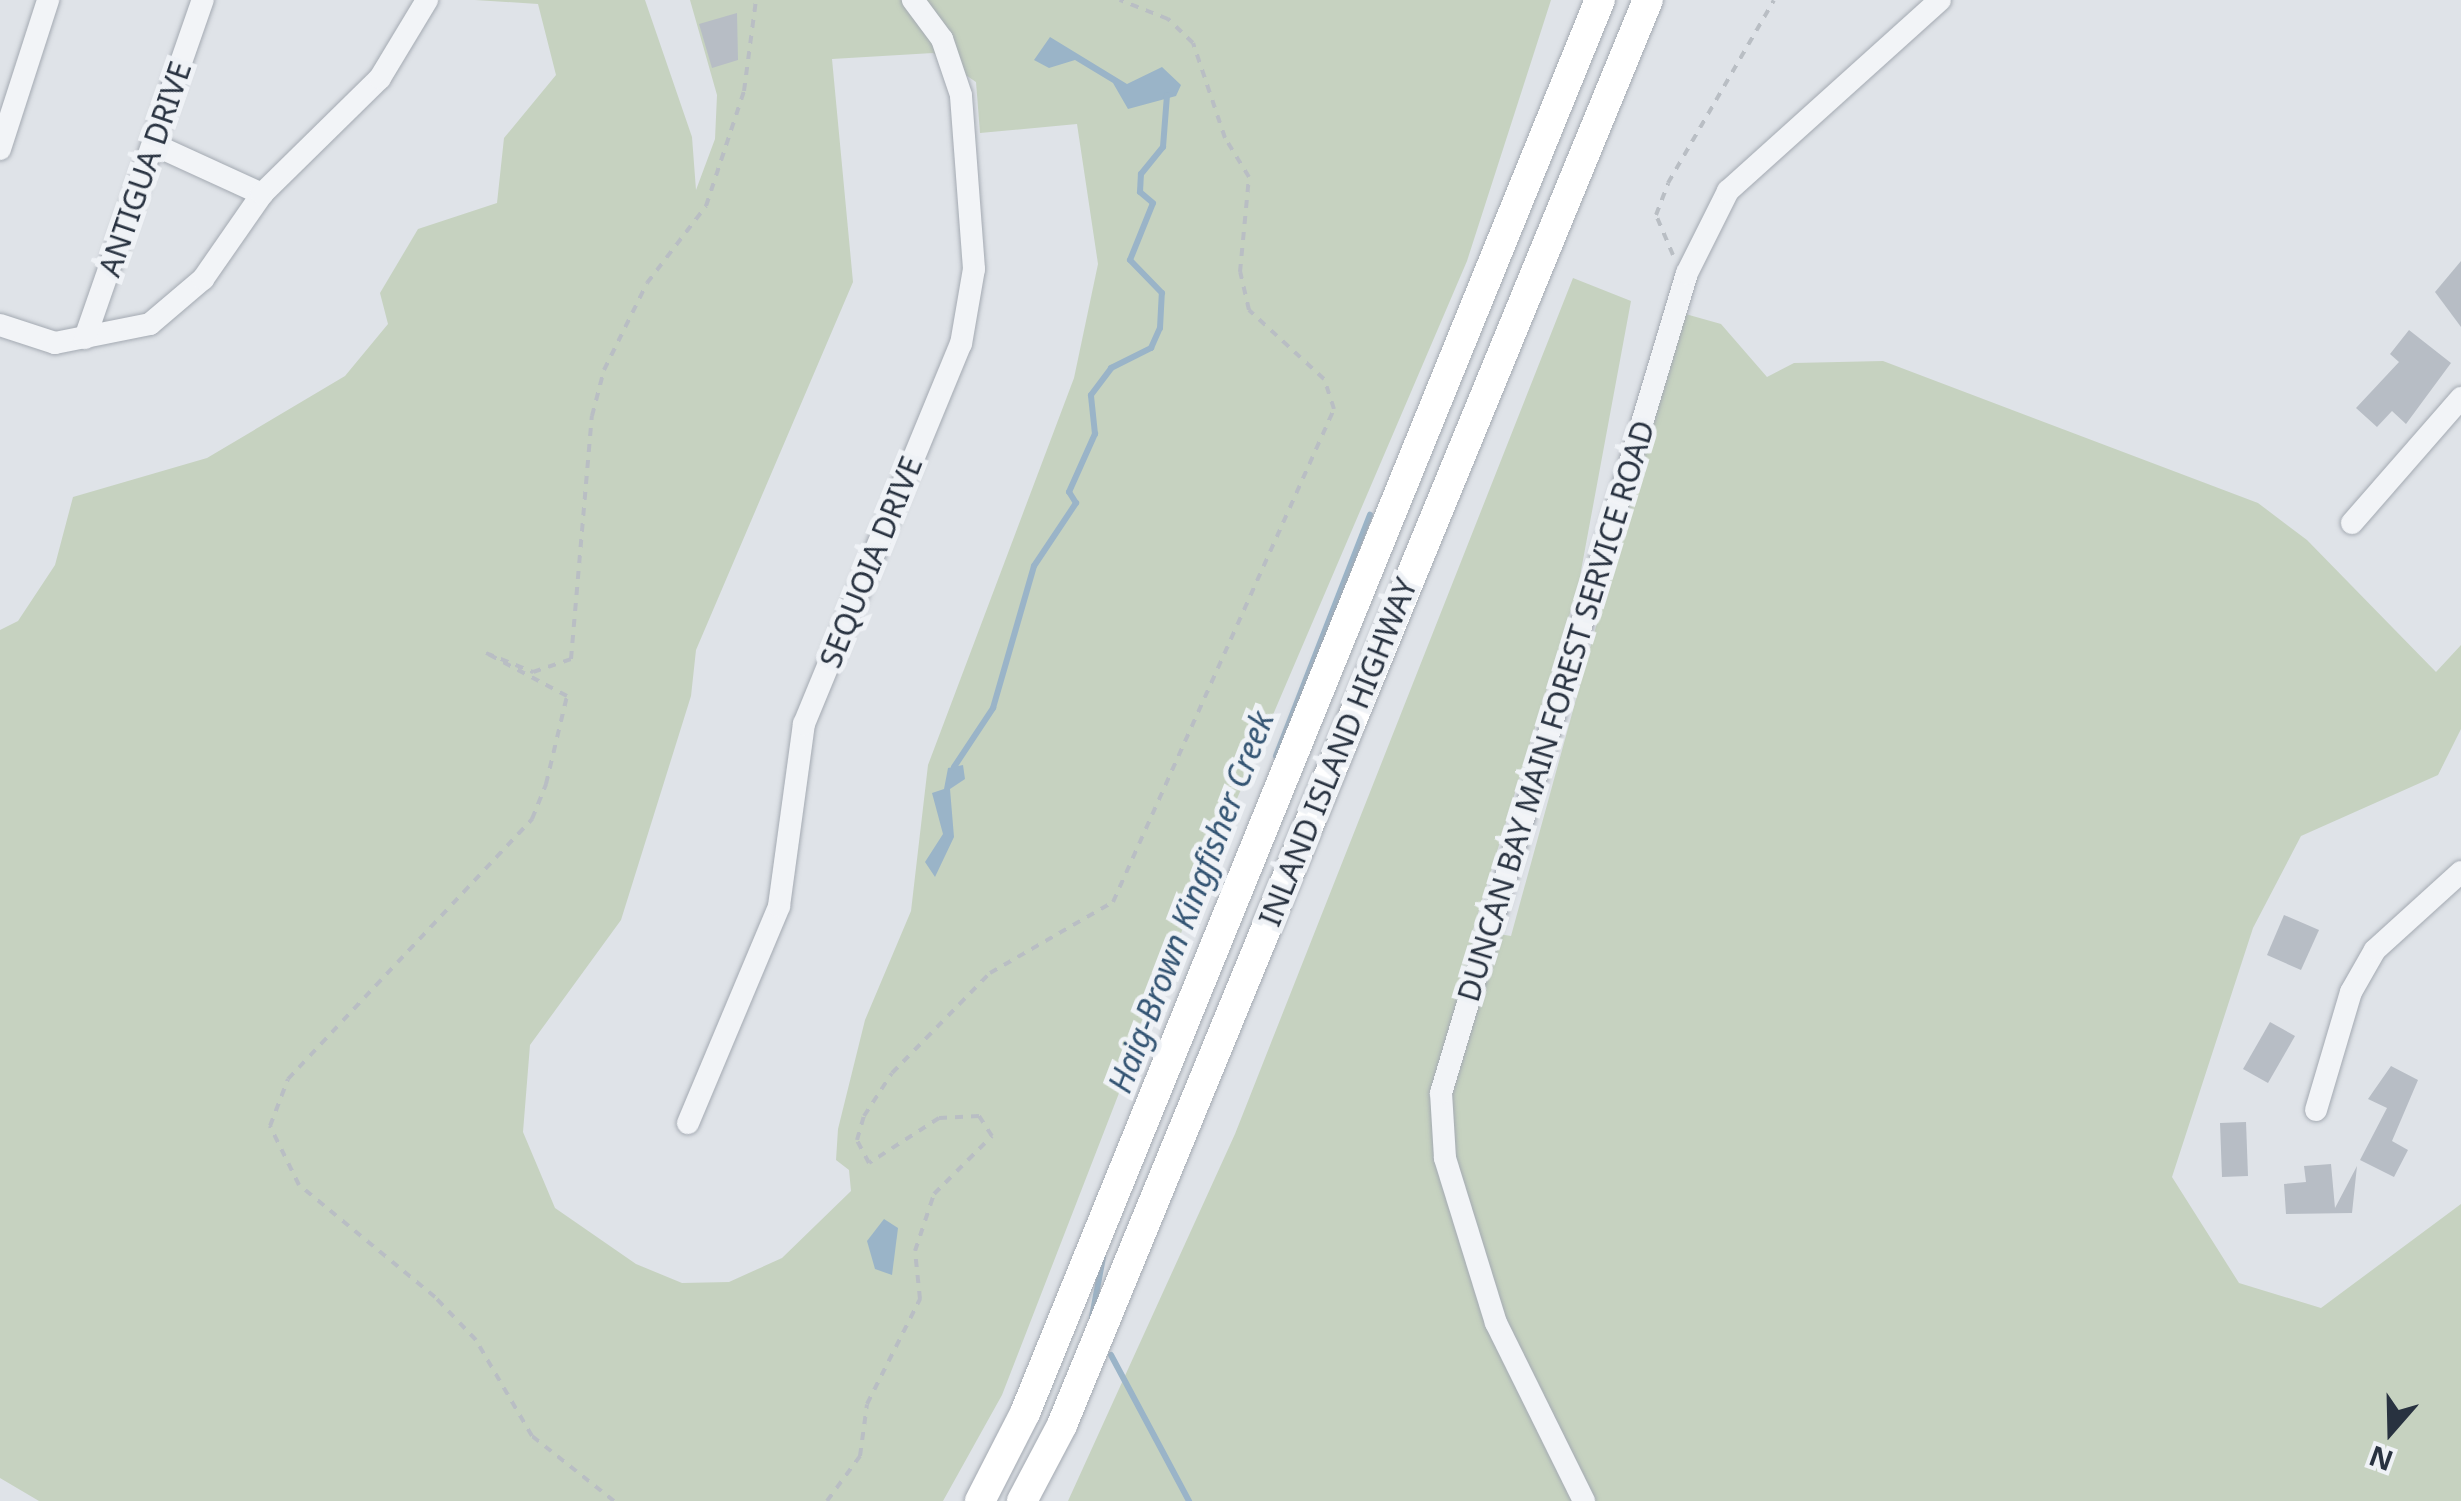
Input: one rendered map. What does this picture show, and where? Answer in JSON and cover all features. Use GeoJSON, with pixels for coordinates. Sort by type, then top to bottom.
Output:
{"type":"FeatureCollection","features":[{"type":"Feature","properties":{"kind":"highway","name":"INLAND ISLAND HIGHWAY"},"geometry":{"type":"LineString","coordinates":[[980,1501],[1081,1277],[1600,0]]}},
{"type":"Feature","properties":{"kind":"highway","name":"INLAND ISLAND HIGHWAY"},"geometry":{"type":"LineString","coordinates":[[1022,1501],[1062,1425],[1648,0]]}},
{"type":"Feature","properties":{"kind":"street"},"geometry":{"type":"LineString","coordinates":[[0,149],[48,0]]}},
{"type":"Feature","properties":{"kind":"street","name":"ANTIGUA DRIVE"},"geometry":{"type":"LineString","coordinates":[[86,338],[156,146],[203,0]]}},
{"type":"Feature","properties":{"kind":"street"},"geometry":{"type":"LineString","coordinates":[[0,325],[54,343],[150,324],[203,279],[262,194],[380,78],[426,0]]}},
{"type":"Feature","properties":{"kind":"street","name":"SEQUOIA DRIVE"},"geometry":{"type":"LineString","coordinates":[[688,1123],[779,906],[804,724],[961,344],[974,270],[960,94],[942,38],[913,0]]}},
{"type":"Feature","properties":{"kind":"street","name":"DUNCAN BAY MAIN FOREST SERVICE ROAD"},"geometry":{"type":"LineString","coordinates":[[1584,1501],[1496,1322],[1445,1158],[1441,1093],[1686,280],[1728,191],[1940,0]]}},
{"type":"Feature","properties":{"kind":"street"},"geometry":{"type":"LineString","coordinates":[[156,146],[262,194]]}},
{"type":"Feature","properties":{"kind":"street"},"geometry":{"type":"LineString","coordinates":[[2352,523],[2461,398]]}},
{"type":"Feature","properties":{"kind":"street"},"geometry":{"type":"LineString","coordinates":[[2316,1110],[2351,992],[2375,950],[2461,872]]}},
{"type":"Feature","properties":{"kind":"path"},"geometry":{"type":"LineString","coordinates":[[614,1501],[532,1436],[476,1340],[434,1297],[299,1185],[270,1126],[288,1079],[532,818],[546,784],[567,696],[486,653],[533,672],[570,659],[596,400],[624,325],[706,206],[722,167],[756,0]]}},
{"type":"Feature","properties":{"kind":"path"},"geometry":{"type":"LineString","coordinates":[[827,1501],[860,1456],[867,1404],[920,1299],[915,1251],[934,1194],[992,1136],[979,1116],[940,1118],[869,1163],[857,1140],[864,1116],[892,1073],[990,973],[1113,902],[1334,409],[1324,379],[1249,310],[1240,272],[1248,177],[1224,138],[1193,42],[1168,19],[1120,0]]}},
{"type":"Feature","properties":{"kind":"path"},"geometry":{"type":"LineString","coordinates":[[1686,280],[1656,215],[1774,0]]}},
{"type":"Feature","properties":{"kind":"green space"},"geometry":{"type":"Polygon","coordinates":[[[475,0],[645,0],[692,137],[696,190],[715,139],[717,95],[690,0],[1551,0],[1467,261],[1195,897],[1002,1395],[943,1501],[39,1501],[0,1478],[0,630],[18,621],[55,565],[73,497],[207,458],[345,376],[388,324],[380,293],[418,229],[497,203],[504,138],[556,75],[538,4],[475,0]],[[933,53],[832,59],[853,282],[696,650],[691,696],[621,920],[530,1045],[523,1132],[555,1208],[636,1264],[682,1283],[729,1282],[782,1258],[851,1191],[849,1170],[836,1160],[838,1129],[865,1020],[911,911],[928,765],[1074,378],[1098,264],[1077,124],[980,133],[976,82],[933,53]]]}},
{"type":"Feature","properties":{"kind":"green space"},"geometry":{"type":"Polygon","coordinates":[[[1573,278],[1631,301],[1578,587],[1473,930],[1511,936],[1682,313],[1721,324],[1767,377],[1794,363],[1883,361],[2258,503],[2307,540],[2436,672],[2461,645],[2461,729],[2438,775],[2301,836],[2253,928],[2172,1177],[2239,1283],[2321,1308],[2461,1204],[2461,1501],[1068,1501],[1235,1134],[1573,278]]]}},
{"type":"Feature","properties":{"kind":"water"},"geometry":{"type":"Polygon","coordinates":[[[1050,37],[1127,84],[1162,67],[1181,85],[1176,96],[1128,109],[1113,83],[1075,60],[1049,68],[1034,60],[1050,37]]]}},
{"type":"Feature","properties":{"kind":"water"},"geometry":{"type":"Polygon","coordinates":[[[963,765],[965,779],[950,789],[954,837],[935,877],[925,862],[943,834],[932,793],[944,789],[948,768],[963,765]]]}},
{"type":"Feature","properties":{"kind":"water"},"geometry":{"type":"Polygon","coordinates":[[[884,1219],[898,1228],[892,1275],[875,1269],[867,1241],[884,1219]]]}},
{"type":"Feature","properties":{"kind":"building"},"geometry":{"type":"Polygon","coordinates":[[[737,13],[738,60],[712,68],[699,24],[737,13]]]}},
{"type":"Feature","properties":{"kind":"building"},"geometry":{"type":"Polygon","coordinates":[[[2461,261],[2461,327],[2435,292],[2461,261]]]}},
{"type":"Feature","properties":{"kind":"building"},"geometry":{"type":"Polygon","coordinates":[[[2409,330],[2451,363],[2406,424],[2392,411],[2377,427],[2356,408],[2399,362],[2390,354],[2409,330]]]}},
{"type":"Feature","properties":{"kind":"building"},"geometry":{"type":"Polygon","coordinates":[[[2284,915],[2319,930],[2301,970],[2267,955],[2284,915]]]}},
{"type":"Feature","properties":{"kind":"building"},"geometry":{"type":"Polygon","coordinates":[[[2270,1022],[2295,1036],[2268,1083],[2243,1069],[2270,1022]]]}},
{"type":"Feature","properties":{"kind":"building"},"geometry":{"type":"Polygon","coordinates":[[[2391,1066],[2418,1080],[2392,1141],[2408,1150],[2394,1177],[2360,1160],[2387,1108],[2368,1099],[2391,1066]]]}},
{"type":"Feature","properties":{"kind":"building"},"geometry":{"type":"Polygon","coordinates":[[[2246,1122],[2248,1176],[2222,1177],[2220,1123],[2246,1122]]]}},
{"type":"Feature","properties":{"kind":"building"},"geometry":{"type":"Polygon","coordinates":[[[2331,1164],[2335,1208],[2357,1166],[2352,1213],[2286,1214],[2284,1184],[2306,1182],[2304,1166],[2331,1164]]]}},
{"type":"Feature","properties":{"kind":"waterway"},"geometry":{"type":"LineString","coordinates":[[954,767],[993,708],[1034,566],[1076,503],[1069,492],[1095,434],[1091,395],[1111,368],[1151,348],[1160,328],[1162,293],[1130,260],[1153,203],[1140,192],[1141,174],[1163,147],[1167,95]]}},
{"type":"Feature","properties":{"kind":"waterway","name":"Haig-Brown Kingfisher Creek"},"geometry":{"type":"LineString","coordinates":[[1276,756],[1370,515]]}},
{"type":"Feature","properties":{"kind":"waterway","name":"Haig-Brown Kingfisher Creek"},"geometry":{"type":"LineString","coordinates":[[1092,1317],[1103,1257]]}},
{"type":"Feature","properties":{"kind":"waterway","name":"Haig-Brown Kingfisher Creek"},"geometry":{"type":"LineString","coordinates":[[1111,1355],[1189,1501]]}}]}
